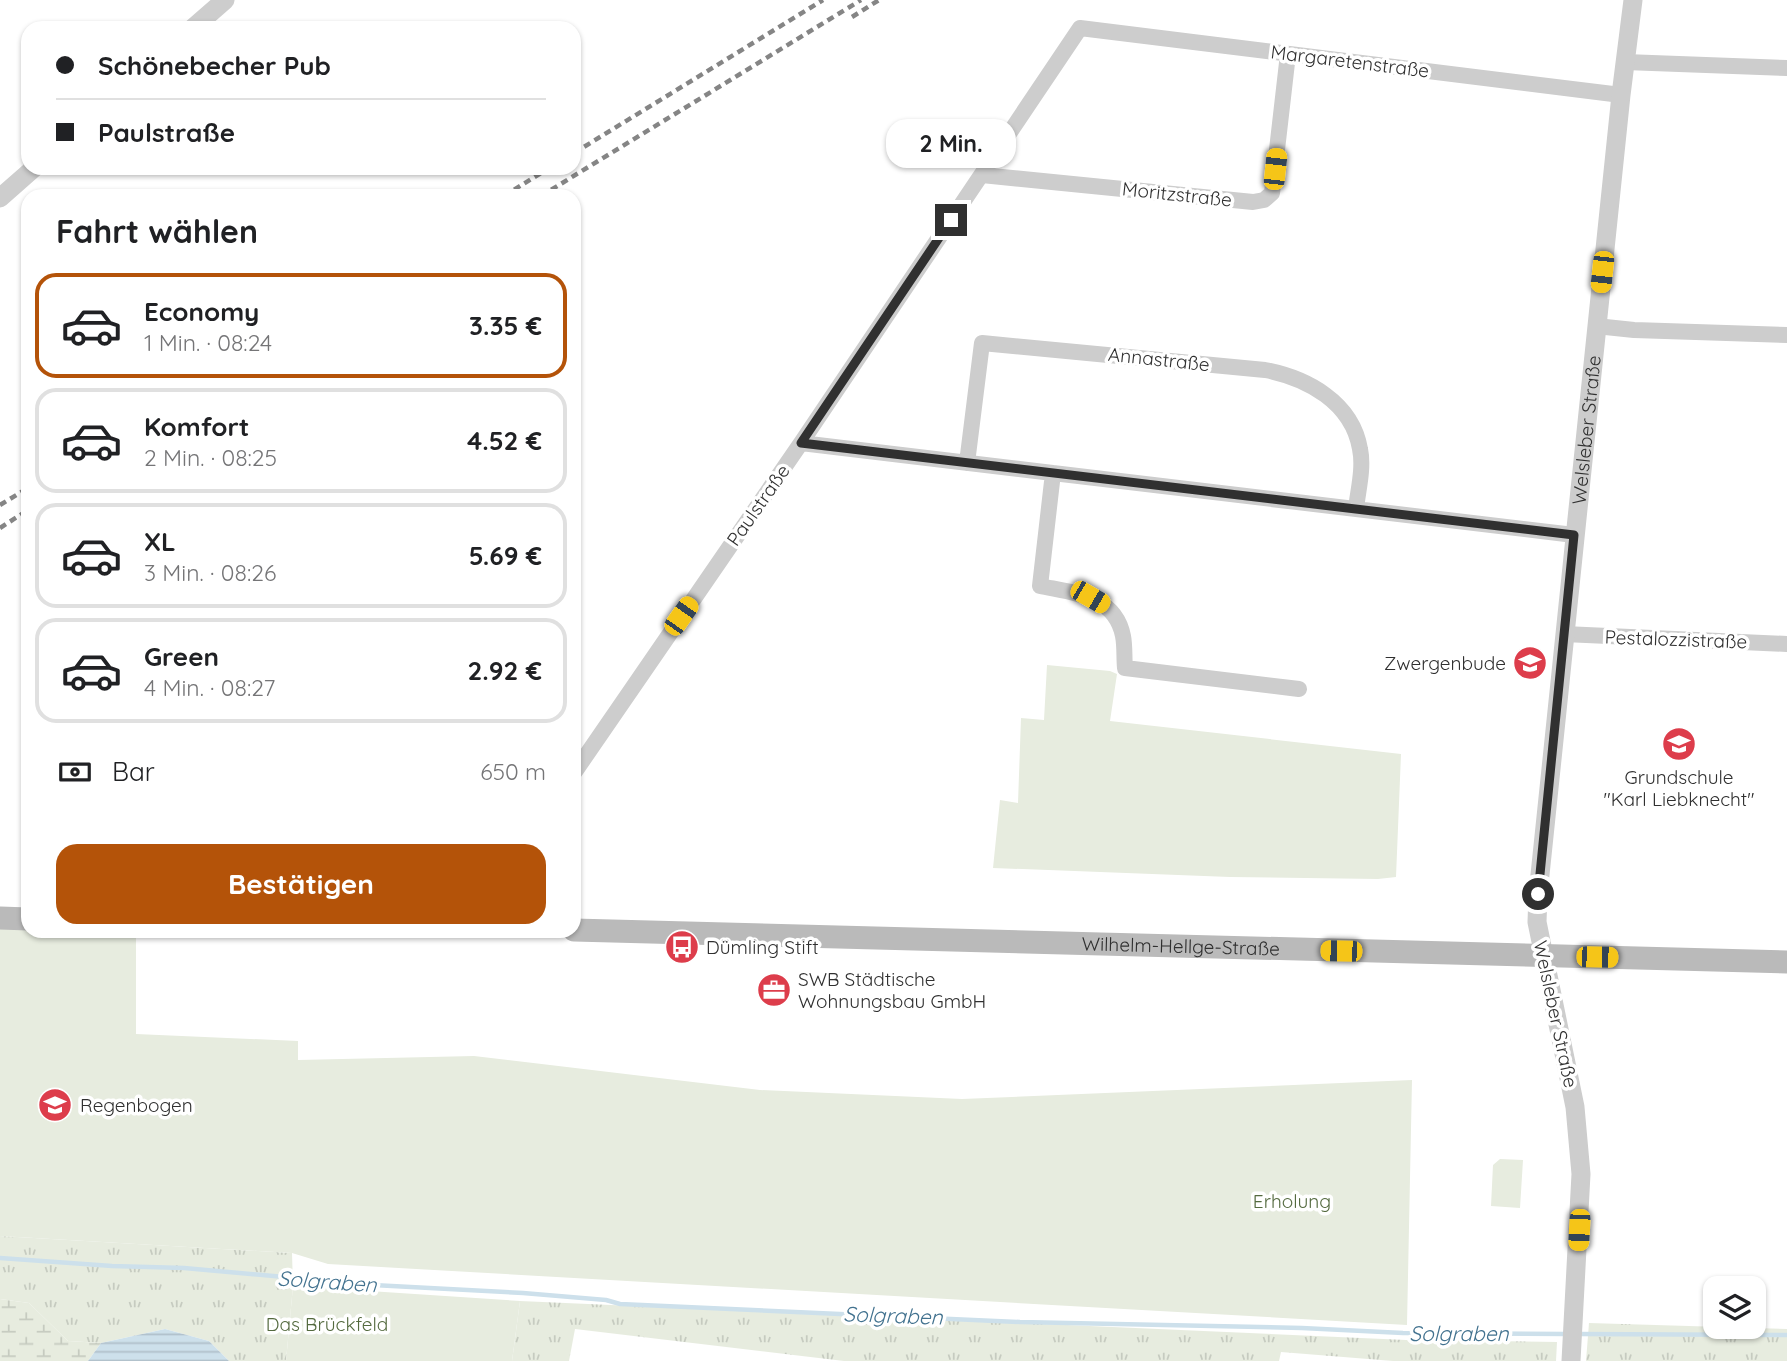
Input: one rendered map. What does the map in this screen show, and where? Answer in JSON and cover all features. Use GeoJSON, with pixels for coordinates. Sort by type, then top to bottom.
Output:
{"type":"FeatureCollection","features":[{"type":"Feature","properties":{"kind":"main road"},"geometry":{"type":"LineString","coordinates":[[0,918],[21,919]]}},
{"type":"Feature","properties":{"kind":"main road","name":"Wilhelm-Hellge-Straße"},"geometry":{"type":"LineString","coordinates":[[581,930],[1787,962]]}},
{"type":"Feature","properties":{"kind":"street"},"geometry":{"type":"LineString","coordinates":[[201,21],[225,0]]}},
{"type":"Feature","properties":{"kind":"street","name":"Welsleber Straße"},"geometry":{"type":"LineString","coordinates":[[1571,1361],[1579,1230],[1580,1160],[1575,1107],[1537,922],[1538,894],[1574,535],[1633,0]]}},
{"type":"Feature","properties":{"kind":"street","name":"Margaretenstraße"},"geometry":{"type":"LineString","coordinates":[[1080,27],[1621,95]]}},
{"type":"Feature","properties":{"kind":"street","name":"Paulstraße"},"geometry":{"type":"LineString","coordinates":[[581,763],[801,443],[1080,27]]}},
{"type":"Feature","properties":{"kind":"street","name":"Moritzstraße"},"geometry":{"type":"LineString","coordinates":[[982,175],[1253,202],[1264,200],[1272,194],[1288,54]]}},
{"type":"Feature","properties":{"kind":"street"},"geometry":{"type":"LineString","coordinates":[[1625,62],[1787,68]]}},
{"type":"Feature","properties":{"kind":"street"},"geometry":{"type":"LineString","coordinates":[[0,198],[26,175]]}},
{"type":"Feature","properties":{"kind":"street"},"geometry":{"type":"LineString","coordinates":[[1597,326],[1634,330],[1787,335]]}},
{"type":"Feature","properties":{"kind":"street","name":"Annastraße"},"geometry":{"type":"LineString","coordinates":[[967,463],[982,343],[1265,370],[1289,374],[1309,384],[1332,400],[1347,415],[1361,450],[1356,509]]}},
{"type":"Feature","properties":{"kind":"street"},"geometry":{"type":"LineString","coordinates":[[801,443],[1574,535]]}},
{"type":"Feature","properties":{"kind":"street"},"geometry":{"type":"LineString","coordinates":[[1053,473],[1040,586],[1090,597],[1112,609],[1123,635],[1125,668],[1299,689]]}},
{"type":"Feature","properties":{"kind":"street","name":"Pestalozzistraße"},"geometry":{"type":"LineString","coordinates":[[1564,634],[1787,644]]}},
{"type":"Feature","properties":{"kind":"green space"},"geometry":{"type":"Polygon","coordinates":[[[1047,665],[1117,674],[1110,721],[1401,754],[1396,877],[1230,877],[993,868],[1000,800],[1018,803],[1021,718],[1044,720],[1047,665]]]}},
{"type":"Feature","properties":{"kind":"green space","name":"Erholung"},"geometry":{"type":"Polygon","coordinates":[[[0,927],[21,927],[21,938],[136,938],[136,1034],[298,1041],[298,1060],[474,1056],[760,1090],[962,1099],[1412,1080],[1407,1325],[328,1264],[292,1253],[0,1236],[0,927]]]}},
{"type":"Feature","properties":{"kind":"green space"},"geometry":{"type":"Polygon","coordinates":[[[1500,1159],[1523,1160],[1520,1208],[1491,1206],[1493,1165],[1500,1159]]]}},
{"type":"Feature","properties":{"kind":"green space"},"geometry":{"type":"Polygon","coordinates":[[[0,1236],[292,1253],[293,1286],[286,1361],[229,1361],[209,1341],[165,1329],[101,1343],[68,1341],[29,1303],[0,1299],[0,1236]]]}},
{"type":"Feature","properties":{"kind":"green space","name":"Das Brückfeld"},"geometry":{"type":"Polygon","coordinates":[[[293,1286],[520,1301],[512,1361],[286,1361],[293,1286]]]}},
{"type":"Feature","properties":{"kind":"green space"},"geometry":{"type":"Polygon","coordinates":[[[0,1299],[29,1303],[68,1341],[101,1343],[88,1361],[0,1361],[0,1299]]]}},
{"type":"Feature","properties":{"kind":"green space"},"geometry":{"type":"Polygon","coordinates":[[[520,1301],[1406,1340],[1557,1342],[1556,1361],[1393,1361],[1281,1352],[1279,1361],[844,1361],[575,1329],[569,1361],[512,1361],[520,1301]]]}},
{"type":"Feature","properties":{"kind":"green space"},"geometry":{"type":"Polygon","coordinates":[[[1589,1323],[1703,1326],[1703,1339],[1766,1339],[1766,1328],[1787,1329],[1787,1361],[1586,1361],[1589,1323]]]}},
{"type":"Feature","properties":{"kind":"water"},"geometry":{"type":"Polygon","coordinates":[[[165,1329],[209,1341],[229,1361],[88,1361],[101,1343],[165,1329]]]}},
{"type":"Feature","properties":{"kind":"waterway","name":"Solgraben"},"geometry":{"type":"LineString","coordinates":[[0,1258],[184,1268],[373,1285],[523,1293],[606,1300],[620,1304],[1020,1322],[1403,1333],[1566,1334]]}},
{"type":"Feature","properties":{"kind":"waterway","name":"Solgraben"},"geometry":{"type":"LineString","coordinates":[[1578,1334],[1787,1335]]}},
{"type":"Feature","properties":{"kind":"railway"},"geometry":{"type":"LineString","coordinates":[[581,149],[823,0]]}},
{"type":"Feature","properties":{"kind":"railway"},"geometry":{"type":"LineString","coordinates":[[581,172],[861,0]]}},
{"type":"Feature","properties":{"kind":"railway"},"geometry":{"type":"LineString","coordinates":[[852,17],[879,0]]}},
{"type":"Feature","properties":{"kind":"railway"},"geometry":{"type":"LineString","coordinates":[[515,189],[538,175]]}},
{"type":"Feature","properties":{"kind":"railway"},"geometry":{"type":"LineString","coordinates":[[552,189],[575,175]]}},
{"type":"Feature","properties":{"kind":"railway"},"geometry":{"type":"LineString","coordinates":[[0,505],[21,492]]}},
{"type":"Feature","properties":{"kind":"railway"},"geometry":{"type":"LineString","coordinates":[[0,528],[21,514]]}},
{"type":"Feature","properties":{"kind":"place","name":"Zwergenbude"},"geometry":{"type":"Point","coordinates":[1530,663]}},
{"type":"Feature","properties":{"kind":"place","name":"Grundschule \"Karl Liebknecht\""},"geometry":{"type":"Point","coordinates":[1679,744]}},
{"type":"Feature","properties":{"kind":"place","name":"Dümling Stift"},"geometry":{"type":"Point","coordinates":[682,947]}},
{"type":"Feature","properties":{"kind":"place","name":"SWB Städtische Wohnungsbau GmbH"},"geometry":{"type":"Point","coordinates":[774,990]}},
{"type":"Feature","properties":{"kind":"place","name":"Regenbogen"},"geometry":{"type":"Point","coordinates":[55,1105]}},
{"type":"Feature","properties":{"kind":"route"},"geometry":{"type":"LineString","coordinates":[[951,220],[801,443],[1574,535],[1538,894]]}}]}
